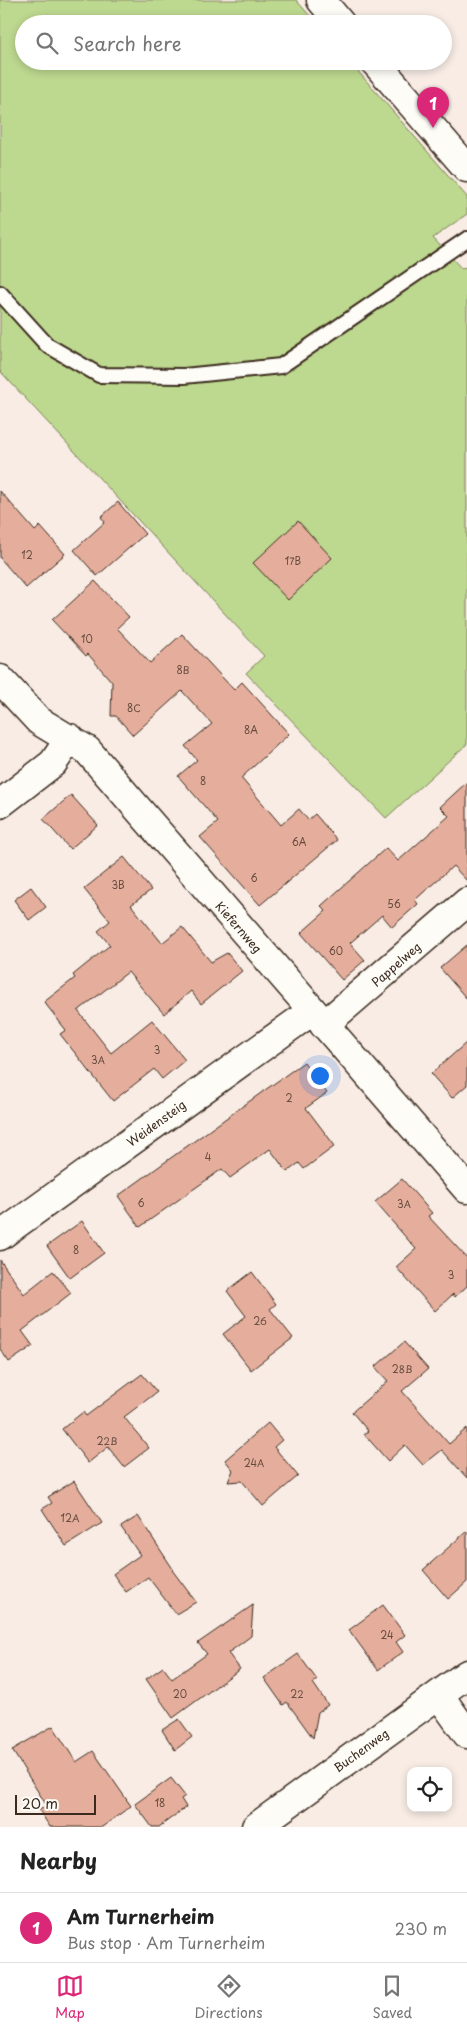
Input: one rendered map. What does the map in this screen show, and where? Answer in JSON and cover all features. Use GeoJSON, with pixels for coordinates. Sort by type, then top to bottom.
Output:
{"type":"FeatureCollection","features":[{"type":"Feature","properties":{"kind":"street"},"geometry":{"type":"LineString","coordinates":[[321,0],[334,15]]}},
{"type":"Feature","properties":{"kind":"street"},"geometry":{"type":"LineString","coordinates":[[382,70],[467,168]]}},
{"type":"Feature","properties":{"kind":"street","name":"Kiefernweg"},"geometry":{"type":"LineString","coordinates":[[0,679],[39,721],[87,750],[467,1189]]}},
{"type":"Feature","properties":{"kind":"street"},"geometry":{"type":"LineString","coordinates":[[0,804],[53,763],[70,738]]}},
{"type":"Feature","properties":{"kind":"street","name":"Pappelweg"},"geometry":{"type":"LineString","coordinates":[[318,1018],[467,902]]}},
{"type":"Feature","properties":{"kind":"street","name":"Weidensteig"},"geometry":{"type":"LineString","coordinates":[[0,1236],[318,1018]]}},
{"type":"Feature","properties":{"kind":"street","name":"Buchenweg"},"geometry":{"type":"LineString","coordinates":[[256,1827],[467,1674]]}},
{"type":"Feature","properties":{"kind":"street"},"geometry":{"type":"LineString","coordinates":[[439,1695],[467,1734]]}},
{"type":"Feature","properties":{"kind":"lane"},"geometry":{"type":"LineString","coordinates":[[0,293],[47,345],[99,375],[184,376],[281,366],[467,239]]}},
{"type":"Feature","properties":{"kind":"green space"},"geometry":{"type":"Polygon","coordinates":[[[0,0],[296,0],[309,15],[15,15],[15,70],[357,70],[467,197],[467,214],[433,238],[462,269],[467,266],[467,744],[386,818],[246,673],[264,656],[0,371],[0,0]]]}},
{"type":"Feature","properties":{"kind":"building"},"geometry":{"type":"Polygon","coordinates":[[[0,491],[35,531],[40,526],[65,554],[26,588],[0,558],[0,491]]]}},
{"type":"Feature","properties":{"kind":"building"},"geometry":{"type":"Polygon","coordinates":[[[118,502],[145,534],[97,576],[74,550],[105,522],[101,517],[118,502]]]}},
{"type":"Feature","properties":{"kind":"building"},"geometry":{"type":"Polygon","coordinates":[[[298,521],[332,558],[288,600],[253,563],[298,521]]]}},
{"type":"Feature","properties":{"kind":"building"},"geometry":{"type":"Polygon","coordinates":[[[95,581],[129,617],[117,628],[150,663],[182,634],[234,690],[242,682],[289,734],[241,778],[281,825],[299,809],[308,820],[315,814],[337,840],[260,905],[200,837],[218,822],[178,776],[197,760],[185,746],[212,724],[182,691],[133,735],[116,716],[111,716],[112,682],[88,654],[86,656],[52,620],[95,581]]]}},
{"type":"Feature","properties":{"kind":"building"},"geometry":{"type":"Polygon","coordinates":[[[467,782],[467,881],[453,866],[415,900],[418,904],[392,927],[382,915],[350,943],[365,960],[342,980],[301,933],[326,911],[321,906],[386,848],[398,861],[449,816],[440,807],[467,782]]]}},
{"type":"Feature","properties":{"kind":"building"},"geometry":{"type":"Polygon","coordinates":[[[71,795],[98,825],[70,849],[43,819],[71,795]]]}},
{"type":"Feature","properties":{"kind":"building"},"geometry":{"type":"Polygon","coordinates":[[[124,857],[151,890],[131,905],[162,943],[182,927],[211,962],[227,953],[242,971],[201,1004],[191,991],[164,1014],[128,972],[78,1011],[111,1053],[152,1020],[185,1060],[162,1079],[154,1069],[113,1101],[60,1034],[66,1030],[44,1002],[75,978],[73,975],[110,945],[98,931],[110,921],[84,889],[124,857]]]}},
{"type":"Feature","properties":{"kind":"building"},"geometry":{"type":"Polygon","coordinates":[[[31,887],[46,907],[29,920],[14,900],[31,887]]]}},
{"type":"Feature","properties":{"kind":"building"},"geometry":{"type":"Polygon","coordinates":[[[467,945],[467,999],[440,968],[467,945]]]}},
{"type":"Feature","properties":{"kind":"building"},"geometry":{"type":"Polygon","coordinates":[[[467,1042],[467,1085],[452,1098],[431,1074],[467,1042]]]}},
{"type":"Feature","properties":{"kind":"building"},"geometry":{"type":"Polygon","coordinates":[[[304,1062],[327,1093],[306,1108],[335,1146],[304,1169],[299,1163],[287,1172],[270,1149],[230,1178],[222,1169],[140,1227],[118,1196],[304,1062]]]}},
{"type":"Feature","properties":{"kind":"building"},"geometry":{"type":"Polygon","coordinates":[[[402,1179],[432,1213],[428,1216],[467,1258],[467,1286],[455,1297],[453,1294],[435,1311],[396,1267],[416,1249],[375,1202],[402,1179]]]}},
{"type":"Feature","properties":{"kind":"building"},"geometry":{"type":"Polygon","coordinates":[[[82,1221],[104,1253],[70,1278],[47,1246],[82,1221]]]}},
{"type":"Feature","properties":{"kind":"building"},"geometry":{"type":"Polygon","coordinates":[[[0,1260],[24,1294],[53,1271],[71,1293],[22,1331],[33,1346],[9,1362],[0,1349],[0,1260]]]}},
{"type":"Feature","properties":{"kind":"building"},"geometry":{"type":"Polygon","coordinates":[[[252,1272],[276,1304],[270,1309],[293,1338],[251,1370],[223,1334],[246,1316],[227,1291],[252,1272]]]}},
{"type":"Feature","properties":{"kind":"building"},"geometry":{"type":"Polygon","coordinates":[[[404,1342],[428,1369],[402,1391],[449,1444],[467,1428],[467,1478],[442,1450],[423,1465],[405,1445],[388,1461],[364,1434],[368,1431],[352,1412],[388,1381],[375,1367],[404,1342]]]}},
{"type":"Feature","properties":{"kind":"building"},"geometry":{"type":"Polygon","coordinates":[[[142,1374],[157,1392],[124,1417],[149,1448],[124,1467],[108,1447],[88,1463],[62,1429],[83,1412],[86,1416],[142,1374]]]}},
{"type":"Feature","properties":{"kind":"building"},"geometry":{"type":"Polygon","coordinates":[[[268,1423],[282,1440],[274,1447],[298,1476],[263,1506],[242,1481],[228,1482],[233,1470],[225,1460],[268,1423]]]}},
{"type":"Feature","properties":{"kind":"building"},"geometry":{"type":"Polygon","coordinates":[[[74,1481],[102,1523],[66,1546],[42,1509],[52,1503],[48,1497],[74,1481]]]}},
{"type":"Feature","properties":{"kind":"building"},"geometry":{"type":"Polygon","coordinates":[[[138,1516],[172,1570],[196,1602],[176,1614],[148,1577],[126,1592],[113,1574],[140,1555],[121,1527],[138,1516]]]}},
{"type":"Feature","properties":{"kind":"building"},"geometry":{"type":"Polygon","coordinates":[[[467,1531],[467,1582],[448,1599],[423,1570],[467,1531]]]}},
{"type":"Feature","properties":{"kind":"building"},"geometry":{"type":"Polygon","coordinates":[[[253,1605],[251,1636],[228,1653],[240,1669],[173,1718],[146,1679],[163,1667],[172,1679],[207,1654],[198,1643],[253,1605]]]}},
{"type":"Feature","properties":{"kind":"building"},"geometry":{"type":"Polygon","coordinates":[[[383,1605],[405,1635],[396,1642],[403,1652],[378,1670],[349,1630],[383,1605]]]}},
{"type":"Feature","properties":{"kind":"building"},"geometry":{"type":"Polygon","coordinates":[[[298,1654],[317,1680],[313,1683],[328,1705],[318,1712],[313,1738],[287,1702],[283,1705],[264,1678],[298,1654]]]}},
{"type":"Feature","properties":{"kind":"building"},"geometry":{"type":"Polygon","coordinates":[[[179,1719],[192,1737],[175,1750],[162,1730],[179,1719]]]}},
{"type":"Feature","properties":{"kind":"building"},"geometry":{"type":"Polygon","coordinates":[[[53,1726],[76,1762],[93,1751],[131,1806],[102,1827],[50,1827],[39,1810],[47,1806],[12,1750],[53,1726]]]}},
{"type":"Feature","properties":{"kind":"building"},"geometry":{"type":"Polygon","coordinates":[[[171,1778],[185,1796],[181,1799],[186,1807],[159,1827],[152,1827],[135,1804],[171,1778]]]}},
{"type":"Feature","properties":{"kind":"place","name":"Am Turnerheim"},"geometry":{"type":"Point","coordinates":[433,128]}}]}
